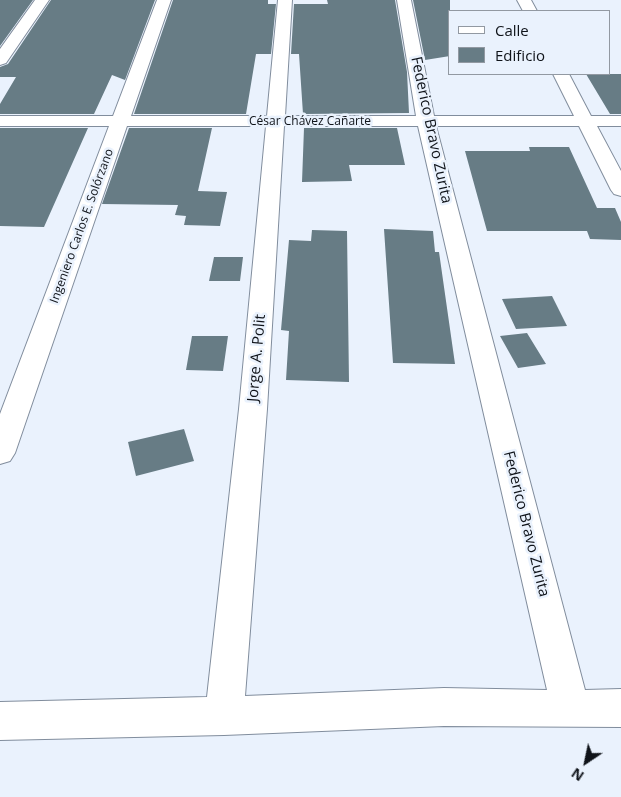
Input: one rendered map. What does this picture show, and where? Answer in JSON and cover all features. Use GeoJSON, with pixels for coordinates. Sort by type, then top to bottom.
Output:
{"type":"FeatureCollection","features":[{"type":"Feature","properties":{"kind":"street"},"geometry":{"type":"LineString","coordinates":[[0,60],[42,0]]}},
{"type":"Feature","properties":{"kind":"street","name":"Ingeniero Carlos E. Solórzano"},"geometry":{"type":"LineString","coordinates":[[0,453],[164,0]]}},
{"type":"Feature","properties":{"kind":"street","name":"Jorge A. Polit"},"geometry":{"type":"LineString","coordinates":[[224,716],[252,419],[285,0]]}},
{"type":"Feature","properties":{"kind":"street","name":"Federico Bravo Zurita"},"geometry":{"type":"LineString","coordinates":[[404,0],[426,121],[571,709]]}},
{"type":"Feature","properties":{"kind":"street"},"geometry":{"type":"LineString","coordinates":[[561,75],[621,190]]}},
{"type":"Feature","properties":{"kind":"street","name":"César Chávez Cañarte"},"geometry":{"type":"LineString","coordinates":[[0,121],[621,120]]}},
{"type":"Feature","properties":{"kind":"street"},"geometry":{"type":"LineString","coordinates":[[0,721],[224,716],[444,707],[621,708]]}},
{"type":"Feature","properties":{"kind":"building"},"geometry":{"type":"Polygon","coordinates":[[[0,0],[33,0],[0,46],[0,0]]]}},
{"type":"Feature","properties":{"kind":"building"},"geometry":{"type":"Polygon","coordinates":[[[51,0],[155,0],[125,80],[112,75],[94,114],[0,114],[0,104],[16,77],[0,77],[0,67],[8,64],[51,0]]]}},
{"type":"Feature","properties":{"kind":"building"},"geometry":{"type":"Polygon","coordinates":[[[173,0],[268,0],[268,4],[276,4],[271,54],[256,54],[246,114],[134,114],[173,0]]]}},
{"type":"Feature","properties":{"kind":"building"},"geometry":{"type":"Polygon","coordinates":[[[327,0],[395,0],[407,72],[409,113],[303,114],[299,54],[291,54],[294,4],[328,4],[327,0]]]}},
{"type":"Feature","properties":{"kind":"building"},"geometry":{"type":"Polygon","coordinates":[[[413,0],[450,0],[450,10],[448,10],[448,56],[425,60],[413,0]]]}},
{"type":"Feature","properties":{"kind":"building"},"geometry":{"type":"Polygon","coordinates":[[[621,74],[621,114],[610,114],[587,75],[621,74]]]}},
{"type":"Feature","properties":{"kind":"building"},"geometry":{"type":"Polygon","coordinates":[[[0,128],[88,128],[44,227],[0,226],[0,128]]]}},
{"type":"Feature","properties":{"kind":"building"},"geometry":{"type":"Polygon","coordinates":[[[129,128],[212,128],[198,191],[227,192],[220,226],[184,225],[186,216],[175,215],[178,205],[102,204],[129,128]]]}},
{"type":"Feature","properties":{"kind":"building"},"geometry":{"type":"Polygon","coordinates":[[[304,128],[397,128],[405,165],[349,165],[352,181],[302,182],[304,128]]]}},
{"type":"Feature","properties":{"kind":"building"},"geometry":{"type":"Polygon","coordinates":[[[529,147],[569,147],[597,208],[615,208],[621,222],[621,240],[590,239],[587,231],[487,231],[465,151],[530,151],[529,147]]]}},
{"type":"Feature","properties":{"kind":"building"},"geometry":{"type":"Polygon","coordinates":[[[384,229],[433,231],[435,252],[439,252],[455,364],[393,363],[384,229]]]}},
{"type":"Feature","properties":{"kind":"building"},"geometry":{"type":"Polygon","coordinates":[[[312,230],[347,231],[349,382],[286,380],[289,331],[281,330],[289,240],[311,241],[312,230]]]}},
{"type":"Feature","properties":{"kind":"building"},"geometry":{"type":"Polygon","coordinates":[[[214,257],[243,257],[240,281],[209,281],[214,257]]]}},
{"type":"Feature","properties":{"kind":"building"},"geometry":{"type":"Polygon","coordinates":[[[552,296],[567,326],[516,329],[502,299],[552,296]]]}},
{"type":"Feature","properties":{"kind":"building"},"geometry":{"type":"Polygon","coordinates":[[[527,333],[546,364],[518,368],[500,336],[527,333]]]}},
{"type":"Feature","properties":{"kind":"building"},"geometry":{"type":"Polygon","coordinates":[[[192,336],[228,336],[223,371],[186,370],[192,336]]]}},
{"type":"Feature","properties":{"kind":"building"},"geometry":{"type":"Polygon","coordinates":[[[184,429],[194,461],[136,476],[128,442],[184,429]]]}}]}
